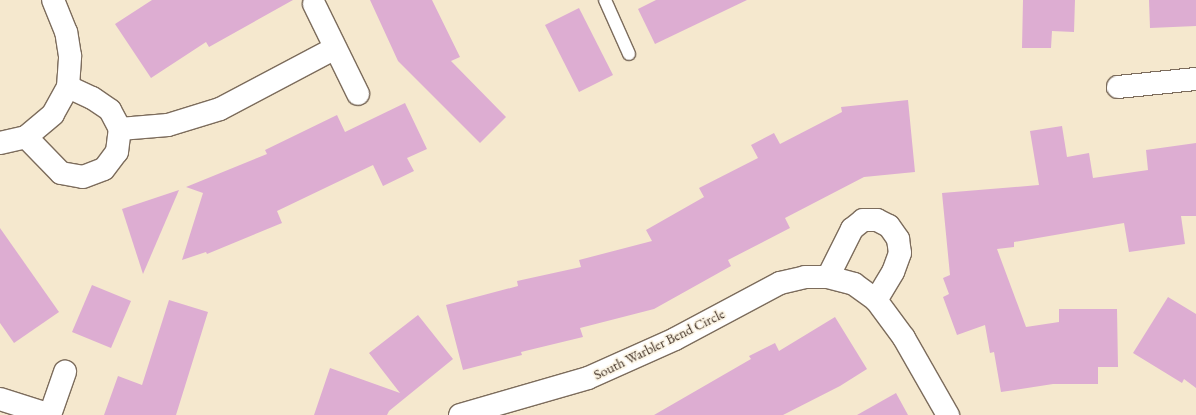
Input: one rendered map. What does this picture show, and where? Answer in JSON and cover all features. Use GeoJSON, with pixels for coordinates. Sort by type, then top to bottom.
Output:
{"type":"FeatureCollection","features":[{"type":"Feature","properties":{"kind":"street"},"geometry":{"type":"LineString","coordinates":[[0,143],[26,137],[53,114],[68,88],[70,56],[66,32],[53,0]]}},
{"type":"Feature","properties":{"kind":"street"},"geometry":{"type":"LineString","coordinates":[[314,4],[358,94]]}},
{"type":"Feature","properties":{"kind":"street"},"geometry":{"type":"LineString","coordinates":[[120,129],[168,125],[220,109],[335,48]]}},
{"type":"Feature","properties":{"kind":"street"},"geometry":{"type":"LineString","coordinates":[[1118,87],[1196,79]]}},
{"type":"Feature","properties":{"kind":"street"},"geometry":{"type":"LineString","coordinates":[[26,137],[61,173],[83,177],[104,169],[117,152],[120,129],[110,110],[92,98],[68,88]]}},
{"type":"Feature","properties":{"kind":"street"},"geometry":{"type":"LineString","coordinates":[[828,277],[852,229],[863,220],[877,220],[889,226],[898,239],[900,253],[893,272],[876,300],[904,338],[948,415]]}},
{"type":"Feature","properties":{"kind":"street","name":"South Warbler Bend Circle"},"geometry":{"type":"LineString","coordinates":[[460,415],[588,378],[633,360],[780,284],[805,277],[828,277],[854,284],[876,300]]}},
{"type":"Feature","properties":{"kind":"street"},"geometry":{"type":"LineString","coordinates":[[0,399],[50,415],[65,372]]}},
{"type":"Feature","properties":{"kind":"lane"},"geometry":{"type":"LineString","coordinates":[[605,0],[629,54]]}},
{"type":"Feature","properties":{"kind":"building"},"geometry":{"type":"Polygon","coordinates":[[[152,0],[293,0],[209,47],[206,42],[151,78],[115,24],[152,0]]]}},
{"type":"Feature","properties":{"kind":"building"},"geometry":{"type":"Polygon","coordinates":[[[370,0],[432,0],[460,57],[451,61],[506,117],[480,143],[398,61],[370,0]]]}},
{"type":"Feature","properties":{"kind":"building"},"geometry":{"type":"Polygon","coordinates":[[[656,0],[747,0],[655,44],[638,9],[656,0]]]}},
{"type":"Feature","properties":{"kind":"building"},"geometry":{"type":"Polygon","coordinates":[[[1023,0],[1075,0],[1074,32],[1052,31],[1051,48],[1022,48],[1023,0]]]}},
{"type":"Feature","properties":{"kind":"building"},"geometry":{"type":"Polygon","coordinates":[[[1149,0],[1196,0],[1196,26],[1150,28],[1149,0]]]}},
{"type":"Feature","properties":{"kind":"building"},"geometry":{"type":"Polygon","coordinates":[[[579,8],[613,75],[579,92],[545,25],[579,8]]]}},
{"type":"Feature","properties":{"kind":"building"},"geometry":{"type":"Polygon","coordinates":[[[908,100],[915,172],[864,177],[785,218],[790,228],[728,260],[731,266],[654,309],[580,328],[583,337],[521,352],[522,355],[463,370],[446,305],[518,286],[517,281],[581,267],[579,260],[652,241],[646,230],[704,197],[699,188],[758,158],[751,145],[774,133],[780,144],[842,112],[841,107],[908,100]]]}},
{"type":"Feature","properties":{"kind":"building"},"geometry":{"type":"Polygon","coordinates":[[[405,103],[427,149],[407,158],[414,171],[383,186],[373,165],[277,211],[282,223],[207,254],[206,252],[182,260],[203,193],[186,187],[267,154],[265,150],[337,115],[345,132],[405,103]]]}},
{"type":"Feature","properties":{"kind":"building"},"geometry":{"type":"Polygon","coordinates":[[[1062,126],[1067,157],[1089,153],[1093,178],[1148,170],[1146,150],[1196,143],[1196,216],[1181,216],[1185,244],[1129,252],[1124,223],[1014,242],[1014,247],[997,249],[1026,327],[1059,322],[1059,309],[1117,309],[1118,367],[1098,367],[1098,384],[1053,384],[1001,392],[994,352],[990,353],[985,325],[957,335],[943,297],[949,294],[943,278],[950,275],[942,193],[1039,185],[1030,131],[1062,126]]]}},
{"type":"Feature","properties":{"kind":"building"},"geometry":{"type":"Polygon","coordinates":[[[179,190],[143,274],[122,209],[179,190]]]}},
{"type":"Feature","properties":{"kind":"building"},"geometry":{"type":"Polygon","coordinates":[[[0,228],[59,312],[14,343],[0,323],[0,228]]]}},
{"type":"Feature","properties":{"kind":"building"},"geometry":{"type":"Polygon","coordinates":[[[92,285],[131,301],[111,348],[72,332],[92,285]]]}},
{"type":"Feature","properties":{"kind":"building"},"geometry":{"type":"Polygon","coordinates":[[[1168,297],[1196,314],[1196,388],[1184,379],[1182,383],[1133,353],[1168,297]]]}},
{"type":"Feature","properties":{"kind":"building"},"geometry":{"type":"Polygon","coordinates":[[[169,300],[208,312],[176,415],[104,415],[118,376],[142,385],[169,300]]]}},
{"type":"Feature","properties":{"kind":"building"},"geometry":{"type":"Polygon","coordinates":[[[418,315],[453,359],[389,411],[387,415],[314,415],[330,368],[400,393],[369,353],[418,315]]]}},
{"type":"Feature","properties":{"kind":"building"},"geometry":{"type":"Polygon","coordinates":[[[835,317],[867,369],[840,386],[783,415],[654,415],[751,359],[749,356],[775,343],[779,351],[835,317]]]}},
{"type":"Feature","properties":{"kind":"building"},"geometry":{"type":"Polygon","coordinates":[[[896,393],[908,415],[857,415],[896,393]]]}}]}
